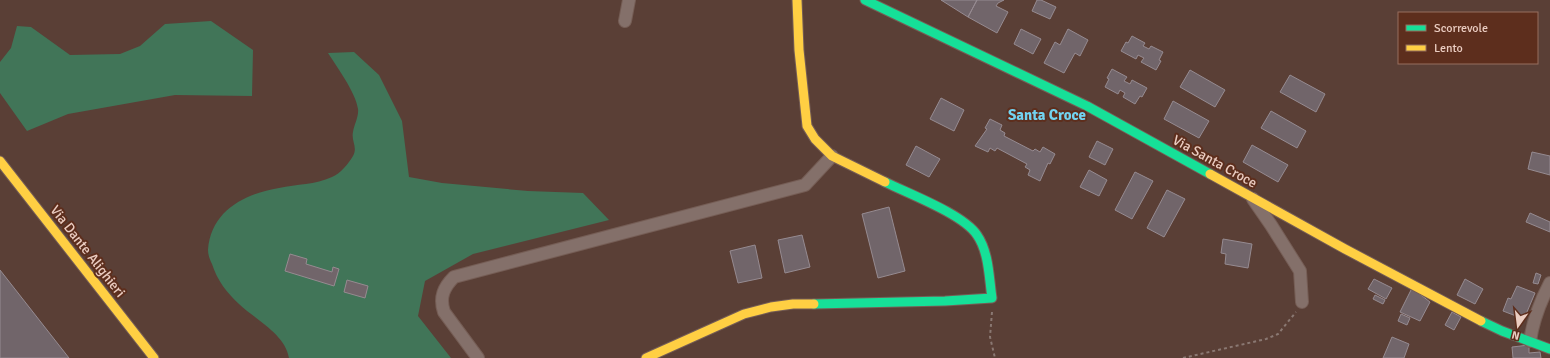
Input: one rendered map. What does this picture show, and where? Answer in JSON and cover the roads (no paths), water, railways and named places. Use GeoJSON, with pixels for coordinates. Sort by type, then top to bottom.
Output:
{"type":"FeatureCollection","features":[{"type":"Feature","properties":{"kind":"street"},"geometry":{"type":"LineString","coordinates":[[624,21],[629,0]]}},
{"type":"Feature","properties":{"kind":"street"},"geometry":{"type":"LineString","coordinates":[[646,358],[744,314],[771,307],[793,304],[945,301],[992,298],[983,251],[978,237],[969,225],[960,218],[832,156],[815,139],[808,126],[799,50],[796,0]]}},
{"type":"Feature","properties":{"kind":"street","name":"Via Santa Croce"},"geometry":{"type":"LineString","coordinates":[[865,0],[1087,106],[1251,197],[1466,313],[1502,331],[1550,349]]}},
{"type":"Feature","properties":{"kind":"street"},"geometry":{"type":"LineString","coordinates":[[478,358],[444,312],[442,295],[446,285],[454,277],[805,185],[832,156]]}},
{"type":"Feature","properties":{"kind":"street","name":"Via Dante Alighieri"},"geometry":{"type":"LineString","coordinates":[[0,161],[154,358]]}},
{"type":"Feature","properties":{"kind":"street"},"geometry":{"type":"LineString","coordinates":[[1251,197],[1271,225],[1300,271],[1302,302]]}},
{"type":"Feature","properties":{"kind":"street"},"geometry":{"type":"LineString","coordinates":[[1530,341],[1532,326],[1539,304],[1550,283]]}},
{"type":"Feature","properties":{"kind":"district","name":"Santa Croce"},"geometry":{"type":"Point","coordinates":[1047,115]}}]}
